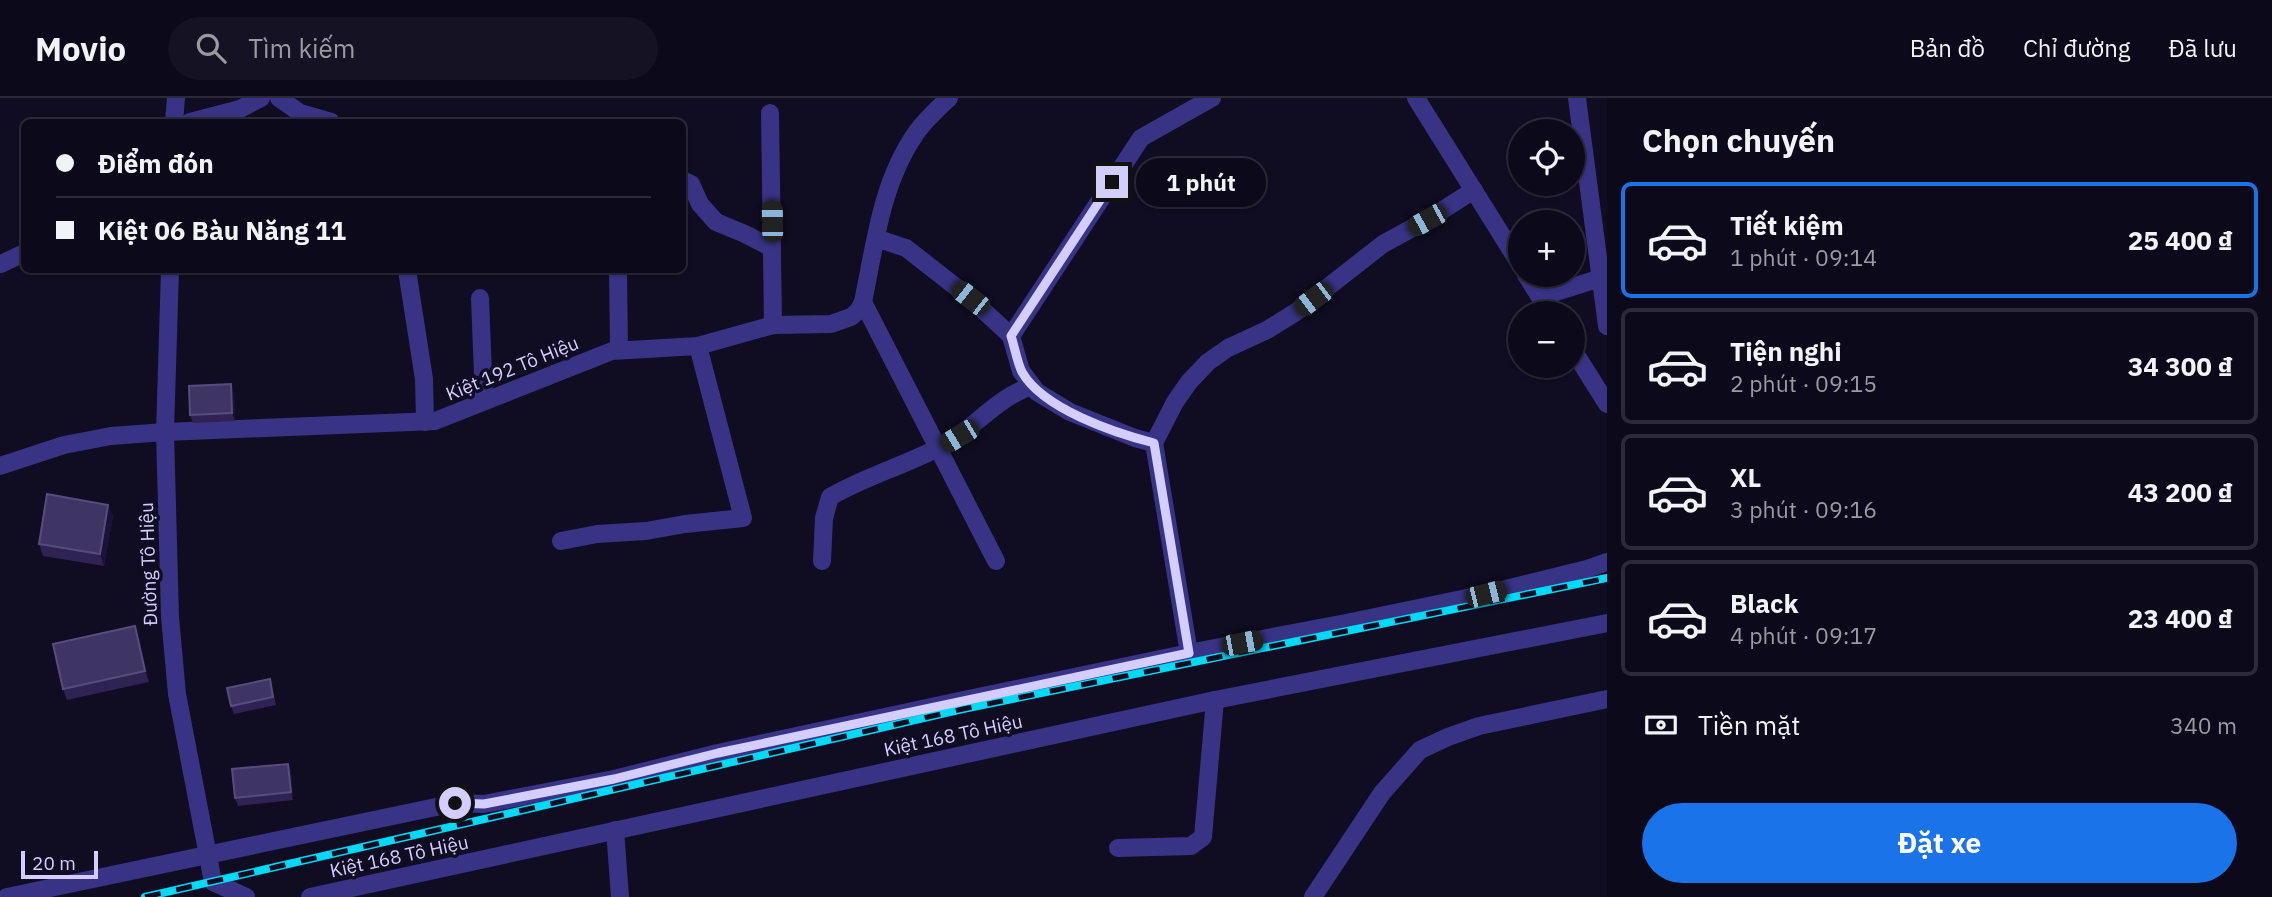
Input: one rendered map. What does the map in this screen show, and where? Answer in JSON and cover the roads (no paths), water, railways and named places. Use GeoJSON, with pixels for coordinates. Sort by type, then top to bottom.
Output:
{"type":"FeatureCollection","features":[{"type":"Feature","properties":{"kind":"street"},"geometry":{"type":"LineString","coordinates":[[174,119],[176,98]]}},
{"type":"Feature","properties":{"kind":"street"},"geometry":{"type":"LineString","coordinates":[[202,119],[240,109],[261,98]]}},
{"type":"Feature","properties":{"kind":"street"},"geometry":{"type":"LineString","coordinates":[[279,98],[300,114],[319,119]]}},
{"type":"Feature","properties":{"kind":"street"},"geometry":{"type":"LineString","coordinates":[[949,98],[915,134],[892,178],[883,202],[863,302],[996,561]]}},
{"type":"Feature","properties":{"kind":"street"},"geometry":{"type":"LineString","coordinates":[[1011,336],[1141,138],[1212,98]]}},
{"type":"Feature","properties":{"kind":"street"},"geometry":{"type":"LineString","coordinates":[[1416,98],[1508,245]]}},
{"type":"Feature","properties":{"kind":"street"},"geometry":{"type":"LineString","coordinates":[[1577,98],[1607,326]]}},
{"type":"Feature","properties":{"kind":"street"},"geometry":{"type":"LineString","coordinates":[[770,114],[774,324]]}},
{"type":"Feature","properties":{"kind":"street"},"geometry":{"type":"LineString","coordinates":[[686,182],[691,184],[700,204],[716,222],[772,248]]}},
{"type":"Feature","properties":{"kind":"street"},"geometry":{"type":"LineString","coordinates":[[1189,653],[1154,443],[1175,402],[1208,362],[1228,348],[1267,331],[1384,244],[1474,190]]}},
{"type":"Feature","properties":{"kind":"street"},"geometry":{"type":"LineString","coordinates":[[876,238],[906,248],[970,298],[1011,336],[1021,371],[1037,392],[1070,412],[1154,443]]}},
{"type":"Feature","properties":{"kind":"street"},"geometry":{"type":"LineString","coordinates":[[1,264],[21,254]]}},
{"type":"Feature","properties":{"kind":"street","name":"Đường Tô Hiệu"},"geometry":{"type":"LineString","coordinates":[[170,273],[165,432],[170,617],[177,694],[212,881],[246,897]]}},
{"type":"Feature","properties":{"kind":"street"},"geometry":{"type":"LineString","coordinates":[[408,273],[424,379],[425,422]]}},
{"type":"Feature","properties":{"kind":"street"},"geometry":{"type":"LineString","coordinates":[[618,273],[619,349]]}},
{"type":"Feature","properties":{"kind":"street"},"geometry":{"type":"LineString","coordinates":[[1541,297],[1601,278]]}},
{"type":"Feature","properties":{"kind":"street"},"geometry":{"type":"LineString","coordinates":[[1534,287],[1543,301]]}},
{"type":"Feature","properties":{"kind":"street"},"geometry":{"type":"LineString","coordinates":[[480,298],[484,401]]}},
{"type":"Feature","properties":{"kind":"street","name":"Kiệt 192 Tô Hiệu"},"geometry":{"type":"LineString","coordinates":[[0,467],[64,445],[111,436],[435,421],[619,349],[698,346],[774,324],[831,324],[851,317],[863,302]]}},
{"type":"Feature","properties":{"kind":"street"},"geometry":{"type":"LineString","coordinates":[[561,541],[597,534],[646,531],[743,518],[698,346]]}},
{"type":"Feature","properties":{"kind":"street"},"geometry":{"type":"LineString","coordinates":[[1585,369],[1607,404]]}},
{"type":"Feature","properties":{"kind":"street"},"geometry":{"type":"LineString","coordinates":[[822,561],[824,518],[830,497],[849,486],[938,448],[967,430],[1010,395],[1032,386]]}},
{"type":"Feature","properties":{"kind":"street"},"geometry":{"type":"LineString","coordinates":[[7,897],[455,803],[484,804],[614,779],[731,750],[1189,653],[1486,594],[1607,562]]}},
{"type":"Feature","properties":{"kind":"street","name":"Kiệt 168 Tô Hiệu"},"geometry":{"type":"LineString","coordinates":[[310,897],[1215,700],[1607,623]]}},
{"type":"Feature","properties":{"kind":"street"},"geometry":{"type":"LineString","coordinates":[[1313,897],[1382,793],[1420,750],[1479,726],[1607,699]]}},
{"type":"Feature","properties":{"kind":"street"},"geometry":{"type":"LineString","coordinates":[[1118,848],[1191,846],[1203,837],[1215,700]]}},
{"type":"Feature","properties":{"kind":"street"},"geometry":{"type":"LineString","coordinates":[[615,830],[620,897]]}},
{"type":"Feature","properties":{"kind":"railway"},"geometry":{"type":"LineString","coordinates":[[145,897],[963,709],[1607,578]]}}]}
